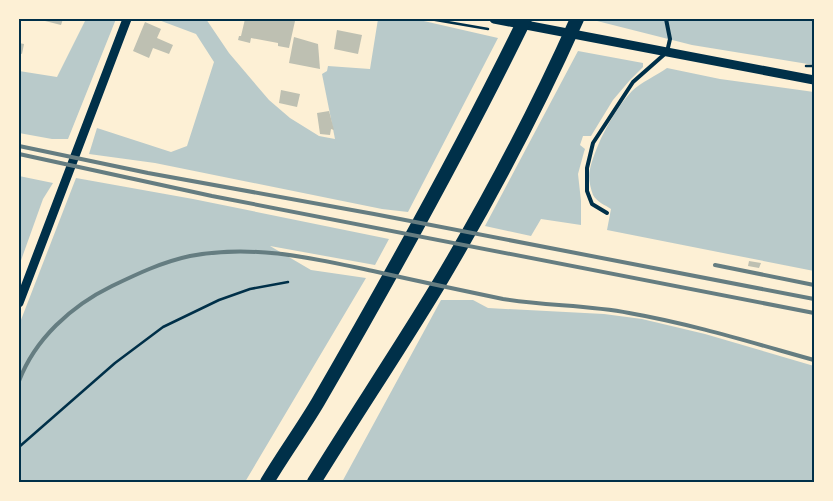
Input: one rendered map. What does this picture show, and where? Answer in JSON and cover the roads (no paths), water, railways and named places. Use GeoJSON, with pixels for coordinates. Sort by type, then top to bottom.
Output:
{"type":"FeatureCollection","features":[{"type":"Feature","properties":{"kind":"highway"},"geometry":{"type":"LineString","coordinates":[[267,482],[316,404],[404,251],[450,168],[525,19]]}},
{"type":"Feature","properties":{"kind":"highway"},"geometry":{"type":"LineString","coordinates":[[314,482],[436,288],[480,214],[540,98],[577,19]]}},
{"type":"Feature","properties":{"kind":"street"},"geometry":{"type":"LineString","coordinates":[[19,303],[127,19]]}},
{"type":"Feature","properties":{"kind":"street"},"geometry":{"type":"LineString","coordinates":[[494,19],[814,80]]}},
{"type":"Feature","properties":{"kind":"lane"},"geometry":{"type":"LineString","coordinates":[[607,213],[592,204],[587,191],[587,168],[593,142],[633,82],[667,52],[670,39],[666,19]]}},
{"type":"Feature","properties":{"kind":"railway"},"geometry":{"type":"LineString","coordinates":[[19,146],[148,173],[374,214],[814,299]]}},
{"type":"Feature","properties":{"kind":"railway"},"geometry":{"type":"LineString","coordinates":[[19,154],[212,196],[814,313]]}},
{"type":"Feature","properties":{"kind":"railway"},"geometry":{"type":"LineString","coordinates":[[19,381],[35,351],[56,325],[82,303],[97,294],[140,273],[170,262],[190,256],[237,251],[305,257],[503,299],[598,308],[653,317],[814,360]]}},
{"type":"Feature","properties":{"kind":"railway"},"geometry":{"type":"LineString","coordinates":[[715,265],[814,285]]}}]}
